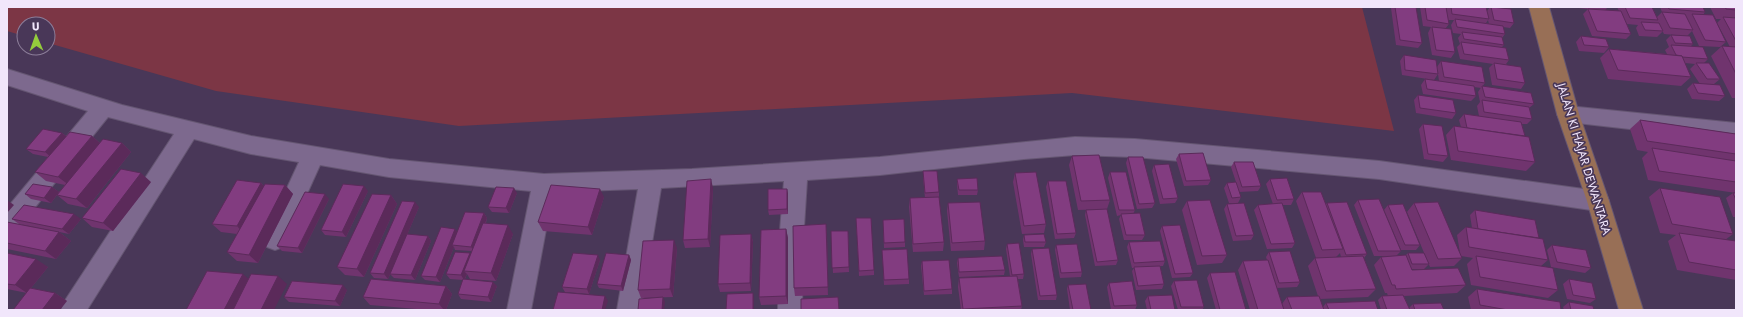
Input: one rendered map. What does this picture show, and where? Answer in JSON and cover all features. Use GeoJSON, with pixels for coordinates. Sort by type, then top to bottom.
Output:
{"type":"FeatureCollection","features":[{"type":"Feature","properties":{"kind":"main road","name":"JALAN KI HAJAR DEWANTARA"},"geometry":{"type":"LineString","coordinates":[[1539,7],[1568,114],[1598,201],[1631,310]]}},
{"type":"Feature","properties":{"kind":"street"},"geometry":{"type":"LineString","coordinates":[[7,77],[104,107],[188,130],[251,145],[389,168],[544,183],[651,180],[796,172],[880,166],[1068,147],[1135,148],[1379,170],[1598,201]]}},
{"type":"Feature","properties":{"kind":"street"},"geometry":{"type":"LineString","coordinates":[[7,225],[104,107]]}},
{"type":"Feature","properties":{"kind":"street"},"geometry":{"type":"LineString","coordinates":[[1568,114],[1736,132]]}},
{"type":"Feature","properties":{"kind":"street"},"geometry":{"type":"LineString","coordinates":[[73,310],[188,130]]}},
{"type":"Feature","properties":{"kind":"street"},"geometry":{"type":"LineString","coordinates":[[275,240],[313,156]]}},
{"type":"Feature","properties":{"kind":"street"},"geometry":{"type":"LineString","coordinates":[[790,310],[791,243],[796,172]]}},
{"type":"Feature","properties":{"kind":"street"},"geometry":{"type":"LineString","coordinates":[[629,310],[651,180]]}},
{"type":"Feature","properties":{"kind":"street"},"geometry":{"type":"LineString","coordinates":[[519,310],[544,183]]}},
{"type":"Feature","properties":{"kind":"shaded area"},"geometry":{"type":"Polygon","coordinates":[[[7,7],[1362,7],[1394,131],[1072,93],[459,126],[216,91],[56,45],[56,16],[16,16],[16,34],[7,31],[7,7]]]}},
{"type":"Feature","properties":{"kind":"building"},"geometry":{"type":"Polygon","coordinates":[[[1395,7],[1416,7],[1422,43],[1400,40],[1395,7]]]}},
{"type":"Feature","properties":{"kind":"building"},"geometry":{"type":"Polygon","coordinates":[[[1425,7],[1446,7],[1449,24],[1427,20],[1425,7]]]}},
{"type":"Feature","properties":{"kind":"building"},"geometry":{"type":"Polygon","coordinates":[[[1451,7],[1486,7],[1489,19],[1452,14],[1451,7]]]}},
{"type":"Feature","properties":{"kind":"building"},"geometry":{"type":"Polygon","coordinates":[[[1491,7],[1511,9],[1514,23],[1494,20],[1491,7]]]}},
{"type":"Feature","properties":{"kind":"building"},"geometry":{"type":"Polygon","coordinates":[[[1625,7],[1652,7],[1658,20],[1630,18],[1625,7]]]}},
{"type":"Feature","properties":{"kind":"building"},"geometry":{"type":"Polygon","coordinates":[[[1668,7],[1703,7],[1705,12],[1669,9],[1668,7]]]}},
{"type":"Feature","properties":{"kind":"building"},"geometry":{"type":"Polygon","coordinates":[[[1725,7],[1736,7],[1736,10],[1726,9],[1725,7]]]}},
{"type":"Feature","properties":{"kind":"building"},"geometry":{"type":"Polygon","coordinates":[[[1588,9],[1621,11],[1631,34],[1597,31],[1588,9]]]}},
{"type":"Feature","properties":{"kind":"building"},"geometry":{"type":"Polygon","coordinates":[[[1662,12],[1685,14],[1693,30],[1670,28],[1662,12]]]}},
{"type":"Feature","properties":{"kind":"building"},"geometry":{"type":"Polygon","coordinates":[[[1692,14],[1713,15],[1726,42],[1705,40],[1692,14]]]}},
{"type":"Feature","properties":{"kind":"building"},"geometry":{"type":"Polygon","coordinates":[[[1723,17],[1736,18],[1736,41],[1723,17]]]}},
{"type":"Feature","properties":{"kind":"building"},"geometry":{"type":"Polygon","coordinates":[[[1455,19],[1503,26],[1505,34],[1457,27],[1455,19]]]}},
{"type":"Feature","properties":{"kind":"building"},"geometry":{"type":"Polygon","coordinates":[[[1641,22],[1659,23],[1663,31],[1645,30],[1641,22]]]}},
{"type":"Feature","properties":{"kind":"building"},"geometry":{"type":"Polygon","coordinates":[[[1432,27],[1451,29],[1455,52],[1436,50],[1432,27]]]}},
{"type":"Feature","properties":{"kind":"building"},"geometry":{"type":"Polygon","coordinates":[[[1462,32],[1502,37],[1504,45],[1464,39],[1462,32]]]}},
{"type":"Feature","properties":{"kind":"building"},"geometry":{"type":"Polygon","coordinates":[[[1671,35],[1690,36],[1693,44],[1675,43],[1671,35]]]}},
{"type":"Feature","properties":{"kind":"building"},"geometry":{"type":"Polygon","coordinates":[[[1581,36],[1606,39],[1609,47],[1584,45],[1581,36]]]}},
{"type":"Feature","properties":{"kind":"building"},"geometry":{"type":"Polygon","coordinates":[[[1461,42],[1506,48],[1509,60],[1464,54],[1461,42]]]}},
{"type":"Feature","properties":{"kind":"building"},"geometry":{"type":"Polygon","coordinates":[[[1671,45],[1703,47],[1708,59],[1682,57],[1676,55],[1671,45]]]}},
{"type":"Feature","properties":{"kind":"building"},"geometry":{"type":"Polygon","coordinates":[[[1722,46],[1736,47],[1736,74],[1722,46]]]}},
{"type":"Feature","properties":{"kind":"building"},"geometry":{"type":"Polygon","coordinates":[[[1609,49],[1682,56],[1691,77],[1618,70],[1609,49]]]}},
{"type":"Feature","properties":{"kind":"building"},"geometry":{"type":"Polygon","coordinates":[[[1404,55],[1436,60],[1438,74],[1405,70],[1404,55]]]}},
{"type":"Feature","properties":{"kind":"building"},"geometry":{"type":"Polygon","coordinates":[[[1441,61],[1482,67],[1485,83],[1444,77],[1441,61]]]}},
{"type":"Feature","properties":{"kind":"building"},"geometry":{"type":"Polygon","coordinates":[[[1494,63],[1521,67],[1525,83],[1497,79],[1494,63]]]}},
{"type":"Feature","properties":{"kind":"building"},"geometry":{"type":"Polygon","coordinates":[[[1696,63],[1709,63],[1720,79],[1707,79],[1696,63]]]}},
{"type":"Feature","properties":{"kind":"building"},"geometry":{"type":"Polygon","coordinates":[[[1425,79],[1474,86],[1476,96],[1427,89],[1425,79]]]}},
{"type":"Feature","properties":{"kind":"building"},"geometry":{"type":"Polygon","coordinates":[[[1693,83],[1720,85],[1725,96],[1698,93],[1693,83]]]}},
{"type":"Feature","properties":{"kind":"building"},"geometry":{"type":"Polygon","coordinates":[[[1482,86],[1531,93],[1534,104],[1485,97],[1482,86]]]}},
{"type":"Feature","properties":{"kind":"building"},"geometry":{"type":"Polygon","coordinates":[[[1418,95],[1453,100],[1456,113],[1420,108],[1418,95]]]}},
{"type":"Feature","properties":{"kind":"building"},"geometry":{"type":"Polygon","coordinates":[[[1482,100],[1529,107],[1532,119],[1484,112],[1482,100]]]}},
{"type":"Feature","properties":{"kind":"building"},"geometry":{"type":"Polygon","coordinates":[[[1464,114],[1521,122],[1525,136],[1467,128],[1464,114]]]}},
{"type":"Feature","properties":{"kind":"building"},"geometry":{"type":"Polygon","coordinates":[[[1640,120],[1736,134],[1736,154],[1647,141],[1640,120]]]}},
{"type":"Feature","properties":{"kind":"building"},"geometry":{"type":"Polygon","coordinates":[[[1423,124],[1442,126],[1448,156],[1428,154],[1423,124]]]}},
{"type":"Feature","properties":{"kind":"building"},"geometry":{"type":"Polygon","coordinates":[[[1454,126],[1529,137],[1535,162],[1458,151],[1454,126]]]}},
{"type":"Feature","properties":{"kind":"building"},"geometry":{"type":"Polygon","coordinates":[[[43,129],[62,133],[45,152],[26,149],[43,129]]]}},
{"type":"Feature","properties":{"kind":"building"},"geometry":{"type":"Polygon","coordinates":[[[70,132],[92,136],[58,177],[35,172],[70,132]]]}},
{"type":"Feature","properties":{"kind":"building"},"geometry":{"type":"Polygon","coordinates":[[[103,139],[122,143],[76,199],[57,195],[103,139]]]}},
{"type":"Feature","properties":{"kind":"building"},"geometry":{"type":"Polygon","coordinates":[[[1652,148],[1736,161],[1736,182],[1659,171],[1652,148]]]}},
{"type":"Feature","properties":{"kind":"building"},"geometry":{"type":"Polygon","coordinates":[[[1203,153],[1211,180],[1186,181],[1179,154],[1203,153]]]}},
{"type":"Feature","properties":{"kind":"building"},"geometry":{"type":"Polygon","coordinates":[[[1099,155],[1110,200],[1081,201],[1072,156],[1099,155]]]}},
{"type":"Feature","properties":{"kind":"building"},"geometry":{"type":"Polygon","coordinates":[[[1128,157],[1143,157],[1155,203],[1139,204],[1128,157]]]}},
{"type":"Feature","properties":{"kind":"building"},"geometry":{"type":"Polygon","coordinates":[[[1234,162],[1253,162],[1261,186],[1242,187],[1234,162]]]}},
{"type":"Feature","properties":{"kind":"building"},"geometry":{"type":"Polygon","coordinates":[[[1169,164],[1178,198],[1163,199],[1154,165],[1169,164]]]}},
{"type":"Feature","properties":{"kind":"building"},"geometry":{"type":"Polygon","coordinates":[[[121,169],[141,173],[103,223],[82,218],[121,169]]]}},
{"type":"Feature","properties":{"kind":"building"},"geometry":{"type":"Polygon","coordinates":[[[923,171],[937,171],[939,192],[925,193],[923,171]]]}},
{"type":"Feature","properties":{"kind":"building"},"geometry":{"type":"Polygon","coordinates":[[[1036,172],[1046,224],[1024,226],[1015,173],[1036,172]]]}},
{"type":"Feature","properties":{"kind":"building"},"geometry":{"type":"Polygon","coordinates":[[[1110,172],[1126,172],[1135,210],[1119,210],[1110,172]]]}},
{"type":"Feature","properties":{"kind":"building"},"geometry":{"type":"Polygon","coordinates":[[[977,178],[978,190],[959,190],[957,179],[977,178]]]}},
{"type":"Feature","properties":{"kind":"building"},"geometry":{"type":"Polygon","coordinates":[[[1287,178],[1294,199],[1277,200],[1270,179],[1287,178]]]}},
{"type":"Feature","properties":{"kind":"building"},"geometry":{"type":"Polygon","coordinates":[[[711,179],[708,239],[683,240],[687,181],[711,179]]]}},
{"type":"Feature","properties":{"kind":"building"},"geometry":{"type":"Polygon","coordinates":[[[237,180],[261,183],[237,226],[212,224],[237,180]]]}},
{"type":"Feature","properties":{"kind":"building"},"geometry":{"type":"Polygon","coordinates":[[[1048,181],[1066,181],[1076,233],[1057,234],[1048,181]]]}},
{"type":"Feature","properties":{"kind":"building"},"geometry":{"type":"Polygon","coordinates":[[[1236,182],[1241,197],[1232,198],[1227,183],[1236,182]]]}},
{"type":"Feature","properties":{"kind":"building"},"geometry":{"type":"Polygon","coordinates":[[[33,184],[52,187],[44,198],[25,194],[33,184]]]}},
{"type":"Feature","properties":{"kind":"building"},"geometry":{"type":"Polygon","coordinates":[[[265,184],[285,185],[249,255],[227,252],[265,184]]]}},
{"type":"Feature","properties":{"kind":"building"},"geometry":{"type":"Polygon","coordinates":[[[343,184],[364,186],[342,232],[321,230],[343,184]]]}},
{"type":"Feature","properties":{"kind":"building"},"geometry":{"type":"Polygon","coordinates":[[[551,185],[600,189],[588,227],[538,222],[551,185]]]}},
{"type":"Feature","properties":{"kind":"building"},"geometry":{"type":"Polygon","coordinates":[[[496,187],[514,188],[506,208],[488,207],[496,187]]]}},
{"type":"Feature","properties":{"kind":"building"},"geometry":{"type":"Polygon","coordinates":[[[1660,188],[1720,197],[1733,234],[1672,224],[1660,188]]]}},
{"type":"Feature","properties":{"kind":"building"},"geometry":{"type":"Polygon","coordinates":[[[768,189],[787,189],[787,209],[768,210],[768,189]]]}},
{"type":"Feature","properties":{"kind":"building"},"geometry":{"type":"Polygon","coordinates":[[[305,192],[325,194],[298,248],[277,246],[305,192]]]}},
{"type":"Feature","properties":{"kind":"building"},"geometry":{"type":"Polygon","coordinates":[[[1302,192],[1321,192],[1343,249],[1322,250],[1302,192]]]}},
{"type":"Feature","properties":{"kind":"building"},"geometry":{"type":"Polygon","coordinates":[[[1733,193],[1736,193],[1736,200],[1733,193]]]}},
{"type":"Feature","properties":{"kind":"building"},"geometry":{"type":"Polygon","coordinates":[[[372,194],[391,195],[357,269],[337,267],[372,194]]]}},
{"type":"Feature","properties":{"kind":"building"},"geometry":{"type":"Polygon","coordinates":[[[939,197],[944,242],[913,244],[910,198],[939,197]]]}},
{"type":"Feature","properties":{"kind":"building"},"geometry":{"type":"Polygon","coordinates":[[[1379,199],[1401,251],[1378,251],[1358,200],[1379,199]]]}},
{"type":"Feature","properties":{"kind":"building"},"geometry":{"type":"Polygon","coordinates":[[[1210,200],[1227,255],[1202,256],[1187,201],[1210,200]]]}},
{"type":"Feature","properties":{"kind":"building"},"geometry":{"type":"Polygon","coordinates":[[[402,201],[415,202],[384,274],[370,273],[402,201]]]}},
{"type":"Feature","properties":{"kind":"building"},"geometry":{"type":"Polygon","coordinates":[[[980,202],[985,241],[952,243],[948,203],[980,202]]]}},
{"type":"Feature","properties":{"kind":"building"},"geometry":{"type":"Polygon","coordinates":[[[1347,202],[1367,254],[1346,255],[1327,203],[1347,202]]]}},
{"type":"Feature","properties":{"kind":"building"},"geometry":{"type":"Polygon","coordinates":[[[1438,202],[1462,258],[1438,259],[1414,203],[1438,202]]]}},
{"type":"Feature","properties":{"kind":"building"},"geometry":{"type":"Polygon","coordinates":[[[1244,203],[1254,235],[1236,236],[1227,204],[1244,203]]]}},
{"type":"Feature","properties":{"kind":"building"},"geometry":{"type":"Polygon","coordinates":[[[1282,203],[1295,243],[1271,244],[1258,205],[1282,203]]]}},
{"type":"Feature","properties":{"kind":"building"},"geometry":{"type":"Polygon","coordinates":[[[1403,204],[1420,245],[1405,245],[1388,205],[1403,204]]]}},
{"type":"Feature","properties":{"kind":"building"},"geometry":{"type":"Polygon","coordinates":[[[24,205],[74,214],[62,229],[12,219],[24,205]]]}},
{"type":"Feature","properties":{"kind":"building"},"geometry":{"type":"Polygon","coordinates":[[[1107,209],[1118,260],[1097,262],[1086,210],[1107,209]]]}},
{"type":"Feature","properties":{"kind":"building"},"geometry":{"type":"Polygon","coordinates":[[[1475,210],[1535,220],[1539,238],[1478,229],[1475,210]]]}},
{"type":"Feature","properties":{"kind":"building"},"geometry":{"type":"Polygon","coordinates":[[[465,212],[484,213],[471,247],[452,245],[465,212]]]}},
{"type":"Feature","properties":{"kind":"building"},"geometry":{"type":"Polygon","coordinates":[[[1140,213],[1145,235],[1126,235],[1121,214],[1140,213]]]}},
{"type":"Feature","properties":{"kind":"building"},"geometry":{"type":"Polygon","coordinates":[[[856,218],[871,218],[874,270],[859,271],[856,218]]]}},
{"type":"Feature","properties":{"kind":"building"},"geometry":{"type":"Polygon","coordinates":[[[904,219],[905,242],[884,243],[883,220],[904,219]]]}},
{"type":"Feature","properties":{"kind":"building"},"geometry":{"type":"Polygon","coordinates":[[[7,222],[59,232],[45,251],[7,243],[7,222]]]}},
{"type":"Feature","properties":{"kind":"building"},"geometry":{"type":"Polygon","coordinates":[[[483,223],[508,225],[491,273],[464,271],[483,223]]]}},
{"type":"Feature","properties":{"kind":"building"},"geometry":{"type":"Polygon","coordinates":[[[826,224],[828,287],[794,288],[793,226],[826,224]]]}},
{"type":"Feature","properties":{"kind":"building"},"geometry":{"type":"Polygon","coordinates":[[[1180,225],[1193,273],[1175,274],[1162,226],[1180,225]]]}},
{"type":"Feature","properties":{"kind":"building"},"geometry":{"type":"Polygon","coordinates":[[[441,227],[455,229],[436,277],[421,276],[441,227]]]}},
{"type":"Feature","properties":{"kind":"building"},"geometry":{"type":"Polygon","coordinates":[[[1466,227],[1543,239],[1548,260],[1469,247],[1466,227]]]}},
{"type":"Feature","properties":{"kind":"building"},"geometry":{"type":"Polygon","coordinates":[[[786,229],[786,296],[759,297],[761,230],[786,229]]]}},
{"type":"Feature","properties":{"kind":"building"},"geometry":{"type":"Polygon","coordinates":[[[831,231],[848,231],[849,267],[832,268],[831,231]]]}},
{"type":"Feature","properties":{"kind":"building"},"geometry":{"type":"Polygon","coordinates":[[[1679,233],[1736,241],[1736,270],[1689,262],[1679,233]]]}},
{"type":"Feature","properties":{"kind":"building"},"geometry":{"type":"Polygon","coordinates":[[[407,234],[428,236],[411,275],[390,274],[407,234]]]}},
{"type":"Feature","properties":{"kind":"building"},"geometry":{"type":"Polygon","coordinates":[[[751,234],[750,283],[718,284],[720,235],[751,234]]]}},
{"type":"Feature","properties":{"kind":"building"},"geometry":{"type":"Polygon","coordinates":[[[1044,234],[1046,242],[1025,242],[1024,235],[1044,234]]]}},
{"type":"Feature","properties":{"kind":"building"},"geometry":{"type":"Polygon","coordinates":[[[674,240],[670,289],[638,290],[643,241],[674,240]]]}},
{"type":"Feature","properties":{"kind":"building"},"geometry":{"type":"Polygon","coordinates":[[[1160,241],[1165,261],[1134,263],[1129,242],[1160,241]]]}},
{"type":"Feature","properties":{"kind":"building"},"geometry":{"type":"Polygon","coordinates":[[[1019,243],[1024,274],[1012,275],[1007,244],[1019,243]]]}},
{"type":"Feature","properties":{"kind":"building"},"geometry":{"type":"Polygon","coordinates":[[[1077,244],[1082,272],[1061,273],[1056,245],[1077,244]]]}},
{"type":"Feature","properties":{"kind":"building"},"geometry":{"type":"Polygon","coordinates":[[[1552,245],[1586,250],[1591,268],[1557,262],[1552,245]]]}},
{"type":"Feature","properties":{"kind":"building"},"geometry":{"type":"Polygon","coordinates":[[[1049,248],[1057,295],[1040,296],[1032,249],[1049,248]]]}},
{"type":"Feature","properties":{"kind":"building"},"geometry":{"type":"Polygon","coordinates":[[[907,249],[909,279],[884,280],[882,250],[907,249]]]}},
{"type":"Feature","properties":{"kind":"building"},"geometry":{"type":"Polygon","coordinates":[[[1290,251],[1300,282],[1279,283],[1269,252],[1290,251]]]}},
{"type":"Feature","properties":{"kind":"building"},"geometry":{"type":"Polygon","coordinates":[[[455,252],[470,253],[461,275],[446,274],[455,252]]]}},
{"type":"Feature","properties":{"kind":"building"},"geometry":{"type":"Polygon","coordinates":[[[7,253],[36,259],[15,285],[7,284],[7,253]]]}},
{"type":"Feature","properties":{"kind":"building"},"geometry":{"type":"Polygon","coordinates":[[[573,253],[598,255],[587,289],[562,287],[573,253]]]}},
{"type":"Feature","properties":{"kind":"building"},"geometry":{"type":"Polygon","coordinates":[[[606,253],[629,255],[621,286],[597,284],[606,253]]]}},
{"type":"Feature","properties":{"kind":"building"},"geometry":{"type":"Polygon","coordinates":[[[1408,253],[1424,253],[1429,264],[1412,264],[1408,253]]]}},
{"type":"Feature","properties":{"kind":"building"},"geometry":{"type":"Polygon","coordinates":[[[1406,255],[1412,270],[1458,268],[1466,285],[1396,289],[1395,285],[1392,285],[1381,257],[1406,255]]]}},
{"type":"Feature","properties":{"kind":"building"},"geometry":{"type":"Polygon","coordinates":[[[1002,256],[1005,270],[959,272],[958,258],[1002,256]]]}},
{"type":"Feature","properties":{"kind":"building"},"geometry":{"type":"Polygon","coordinates":[[[1363,256],[1376,289],[1326,291],[1315,258],[1363,256]]]}},
{"type":"Feature","properties":{"kind":"building"},"geometry":{"type":"Polygon","coordinates":[[[1476,256],[1553,268],[1558,290],[1480,277],[1476,256]]]}},
{"type":"Feature","properties":{"kind":"building"},"geometry":{"type":"Polygon","coordinates":[[[949,260],[952,289],[924,291],[922,261],[949,260]]]}},
{"type":"Feature","properties":{"kind":"building"},"geometry":{"type":"Polygon","coordinates":[[[1268,260],[1284,310],[1258,310],[1243,261],[1268,260]]]}},
{"type":"Feature","properties":{"kind":"building"},"geometry":{"type":"Polygon","coordinates":[[[1160,266],[1164,284],[1138,286],[1134,267],[1160,266]]]}},
{"type":"Feature","properties":{"kind":"building"},"geometry":{"type":"Polygon","coordinates":[[[207,271],[243,274],[224,310],[186,310],[207,271]]]}},
{"type":"Feature","properties":{"kind":"building"},"geometry":{"type":"Polygon","coordinates":[[[1235,272],[1246,310],[1220,310],[1210,273],[1235,272]]]}},
{"type":"Feature","properties":{"kind":"building"},"geometry":{"type":"Polygon","coordinates":[[[251,274],[278,276],[261,310],[233,310],[251,274]]]}},
{"type":"Feature","properties":{"kind":"building"},"geometry":{"type":"Polygon","coordinates":[[[1017,276],[1022,306],[963,309],[959,278],[1017,276]]]}},
{"type":"Feature","properties":{"kind":"building"},"geometry":{"type":"Polygon","coordinates":[[[371,279],[446,286],[439,304],[363,297],[371,279]]]}},
{"type":"Feature","properties":{"kind":"building"},"geometry":{"type":"Polygon","coordinates":[[[463,279],[493,282],[488,297],[458,294],[463,279]]]}},
{"type":"Feature","properties":{"kind":"building"},"geometry":{"type":"Polygon","coordinates":[[[1569,279],[1592,283],[1596,299],[1573,295],[1569,279]]]}},
{"type":"Feature","properties":{"kind":"building"},"geometry":{"type":"Polygon","coordinates":[[[1197,280],[1204,307],[1181,307],[1174,281],[1197,280]]]}},
{"type":"Feature","properties":{"kind":"building"},"geometry":{"type":"Polygon","coordinates":[[[292,281],[343,285],[335,301],[284,297],[292,281]]]}},
{"type":"Feature","properties":{"kind":"building"},"geometry":{"type":"Polygon","coordinates":[[[1132,281],[1137,305],[1114,306],[1109,283],[1132,281]]]}},
{"type":"Feature","properties":{"kind":"building"},"geometry":{"type":"Polygon","coordinates":[[[1086,284],[1091,310],[1073,310],[1068,285],[1086,284]]]}},
{"type":"Feature","properties":{"kind":"building"},"geometry":{"type":"Polygon","coordinates":[[[30,288],[55,293],[42,310],[13,310],[30,288]]]}},
{"type":"Feature","properties":{"kind":"building"},"geometry":{"type":"Polygon","coordinates":[[[1477,289],[1560,302],[1561,310],[1508,310],[1480,305],[1477,289]]]}},
{"type":"Feature","properties":{"kind":"building"},"geometry":{"type":"Polygon","coordinates":[[[558,292],[605,296],[602,310],[553,310],[558,292]]]}},
{"type":"Feature","properties":{"kind":"building"},"geometry":{"type":"Polygon","coordinates":[[[753,293],[753,310],[726,310],[727,294],[753,293]]]}},
{"type":"Feature","properties":{"kind":"building"},"geometry":{"type":"Polygon","coordinates":[[[1172,295],[1175,310],[1151,310],[1148,296],[1172,295]]]}},
{"type":"Feature","properties":{"kind":"building"},"geometry":{"type":"Polygon","coordinates":[[[1403,295],[1410,310],[1387,310],[1382,296],[1403,295]]]}},
{"type":"Feature","properties":{"kind":"building"},"geometry":{"type":"Polygon","coordinates":[[[1319,296],[1324,310],[1292,310],[1287,297],[1319,296]]]}},
{"type":"Feature","properties":{"kind":"building"},"geometry":{"type":"Polygon","coordinates":[[[663,297],[662,310],[638,310],[639,299],[663,297]]]}},
{"type":"Feature","properties":{"kind":"building"},"geometry":{"type":"Polygon","coordinates":[[[838,297],[839,310],[801,310],[801,299],[838,297]]]}},
{"type":"Feature","properties":{"kind":"building"},"geometry":{"type":"Polygon","coordinates":[[[1375,301],[1378,310],[1329,310],[1326,303],[1375,301]]]}},
{"type":"Feature","properties":{"kind":"building"},"geometry":{"type":"Polygon","coordinates":[[[1569,302],[1593,306],[1594,310],[1571,310],[1569,302]]]}},
{"type":"Feature","properties":{"kind":"building"},"geometry":{"type":"Polygon","coordinates":[[[1441,303],[1444,310],[1415,310],[1413,304],[1441,303]]]}}]}
